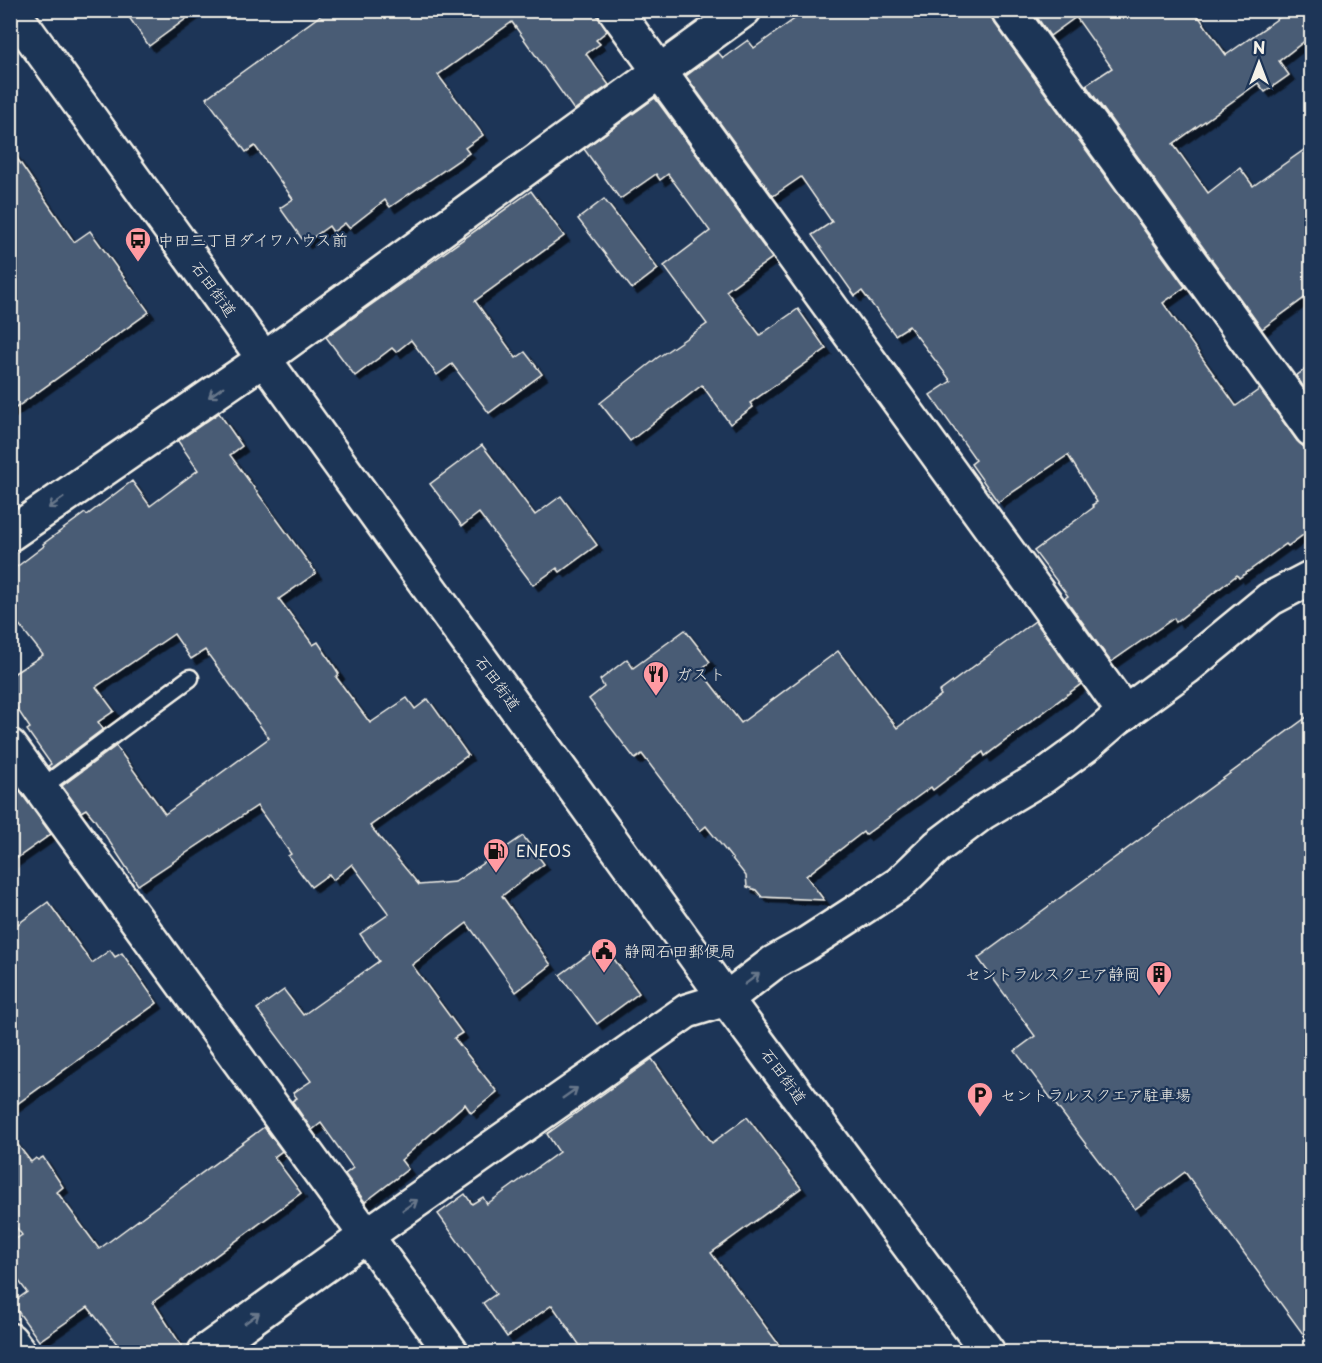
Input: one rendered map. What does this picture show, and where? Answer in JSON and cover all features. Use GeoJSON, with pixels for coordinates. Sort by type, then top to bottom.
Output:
{"type":"FeatureCollection","features":[{"type":"Feature","properties":{"kind":"street","name":"石田街道"},"geometry":{"type":"LineString","coordinates":[[12,10],[726,999],[988,1353]]}},
{"type":"Feature","properties":{"kind":"street"},"geometry":{"type":"LineString","coordinates":[[615,10],[1125,713]]}},
{"type":"Feature","properties":{"kind":"street"},"geometry":{"type":"LineString","coordinates":[[10,534],[264,359],[744,10]]}},
{"type":"Feature","properties":{"kind":"street"},"geometry":{"type":"LineString","coordinates":[[1008,10],[1311,430]]}},
{"type":"Feature","properties":{"kind":"street"},"geometry":{"type":"LineString","coordinates":[[204,1353],[366,1236],[687,1011],[726,999],[772,963],[806,945],[899,884],[937,847],[973,820],[1044,776],[1186,668],[1270,599],[1311,577]]}},
{"type":"Feature","properties":{"kind":"street"},"geometry":{"type":"LineString","coordinates":[[10,746],[451,1353]]}},
{"type":"Feature","properties":{"kind":"street"},"geometry":{"type":"LineString","coordinates":[[10,1340],[19,1353]]}},
{"type":"Feature","properties":{"kind":"lane"},"geometry":{"type":"LineString","coordinates":[[41,788],[190,678]]}},
{"type":"Feature","properties":{"kind":"building"},"geometry":{"type":"Polygon","coordinates":[[[124,10],[198,10],[149,46],[124,10]]]}},
{"type":"Feature","properties":{"kind":"building"},"geometry":{"type":"Polygon","coordinates":[[[328,10],[597,10],[600,21],[607,31],[596,40],[600,44],[586,54],[609,85],[574,110],[512,22],[438,75],[483,135],[465,148],[469,153],[390,207],[385,200],[349,228],[345,223],[333,232],[329,226],[305,243],[280,208],[293,199],[255,146],[246,152],[206,98],[328,10]]]}},
{"type":"Feature","properties":{"kind":"building"},"geometry":{"type":"Polygon","coordinates":[[[807,10],[990,10],[993,21],[1185,287],[1163,303],[1236,406],[1260,389],[1297,441],[1304,447],[1311,448],[1311,529],[1239,578],[1237,575],[1176,622],[1174,618],[1111,662],[1065,598],[1068,596],[1034,551],[1094,507],[1092,505],[1097,502],[1068,455],[998,502],[971,464],[976,460],[930,395],[951,381],[909,326],[895,335],[862,291],[855,296],[812,235],[832,222],[801,177],[773,196],[686,76],[718,52],[723,58],[748,40],[754,48],[807,10]]]}},
{"type":"Feature","properties":{"kind":"building"},"geometry":{"type":"Polygon","coordinates":[[[1032,10],[1194,10],[1226,55],[1290,10],[1311,10],[1311,36],[1279,61],[1289,75],[1265,92],[1258,83],[1173,144],[1208,193],[1240,168],[1253,186],[1311,145],[1311,293],[1262,329],[1086,85],[1112,68],[1076,17],[1050,36],[1032,10]]]}},
{"type":"Feature","properties":{"kind":"building"},"geometry":{"type":"Polygon","coordinates":[[[655,98],[772,258],[726,291],[760,335],[798,309],[826,349],[750,403],[753,407],[730,424],[702,385],[630,441],[600,403],[657,358],[707,324],[664,266],[710,231],[668,174],[660,180],[656,174],[620,199],[584,149],[655,98]]]}},
{"type":"Feature","properties":{"kind":"building"},"geometry":{"type":"Polygon","coordinates":[[[10,148],[74,242],[90,231],[149,312],[10,412],[10,148]]]}},
{"type":"Feature","properties":{"kind":"building"},"geometry":{"type":"Polygon","coordinates":[[[531,191],[564,236],[475,301],[516,358],[525,352],[542,374],[489,413],[452,364],[437,375],[411,340],[396,352],[392,348],[355,376],[326,337],[531,191]]]}},
{"type":"Feature","properties":{"kind":"building"},"geometry":{"type":"Polygon","coordinates":[[[604,199],[658,269],[632,289],[578,219],[604,199]]]}},
{"type":"Feature","properties":{"kind":"building"},"geometry":{"type":"Polygon","coordinates":[[[1311,365],[1311,397],[1296,376],[1311,365]]]}},
{"type":"Feature","properties":{"kind":"building"},"geometry":{"type":"Polygon","coordinates":[[[219,413],[242,446],[230,455],[316,573],[279,599],[313,645],[318,642],[339,674],[336,677],[370,723],[407,698],[415,709],[428,699],[468,755],[370,826],[419,885],[455,882],[523,836],[544,864],[502,896],[551,965],[516,992],[467,923],[412,965],[462,1033],[454,1038],[497,1092],[471,1113],[465,1104],[401,1160],[408,1169],[365,1202],[345,1174],[353,1168],[321,1123],[312,1130],[292,1101],[297,1098],[293,1093],[311,1081],[257,1009],[284,990],[303,1015],[379,961],[360,934],[389,914],[352,864],[333,880],[329,874],[311,887],[288,856],[291,854],[257,806],[138,885],[95,820],[86,809],[81,812],[62,786],[116,746],[165,814],[269,738],[205,650],[191,659],[174,634],[96,687],[114,711],[98,722],[103,729],[50,769],[48,766],[51,764],[27,730],[30,728],[10,698],[10,676],[43,655],[10,613],[10,572],[44,546],[43,544],[132,481],[150,506],[198,470],[178,441],[219,413]]]}},
{"type":"Feature","properties":{"kind":"building"},"geometry":{"type":"Polygon","coordinates":[[[482,445],[535,515],[561,496],[597,545],[560,572],[557,568],[533,585],[479,513],[462,526],[430,484],[482,445]]]}},
{"type":"Feature","properties":{"kind":"building"},"geometry":{"type":"Polygon","coordinates":[[[1035,621],[1081,684],[985,756],[983,752],[933,790],[931,787],[865,835],[863,832],[806,876],[824,900],[762,897],[756,890],[747,887],[746,876],[706,826],[700,831],[642,754],[635,759],[589,699],[604,687],[600,680],[627,659],[633,668],[685,630],[710,662],[700,670],[741,723],[838,651],[897,728],[941,695],[939,692],[1035,621]]]}},
{"type":"Feature","properties":{"kind":"building","name":"セントラルスクエア静岡"},"geometry":{"type":"Polygon","coordinates":[[[1311,714],[1311,1345],[1185,1172],[1135,1209],[1015,1051],[1035,1036],[978,958],[1311,714]]]}},
{"type":"Feature","properties":{"kind":"building"},"geometry":{"type":"Polygon","coordinates":[[[18,789],[51,834],[10,863],[10,794],[18,789]]]}},
{"type":"Feature","properties":{"kind":"building"},"geometry":{"type":"Polygon","coordinates":[[[48,902],[92,963],[110,950],[115,957],[122,953],[157,1003],[10,1109],[10,930],[48,902]]]}},
{"type":"Feature","properties":{"kind":"building"},"geometry":{"type":"Polygon","coordinates":[[[603,944],[639,993],[597,1024],[560,975],[603,944]]]}},
{"type":"Feature","properties":{"kind":"building"},"geometry":{"type":"Polygon","coordinates":[[[652,1059],[712,1143],[747,1117],[801,1188],[711,1253],[785,1353],[585,1353],[552,1305],[507,1337],[483,1303],[496,1294],[438,1214],[465,1194],[472,1204],[483,1197],[487,1204],[559,1152],[547,1134],[652,1059]]]}},
{"type":"Feature","properties":{"kind":"building"},"geometry":{"type":"Polygon","coordinates":[[[264,1127],[282,1151],[274,1157],[301,1193],[153,1302],[186,1353],[124,1353],[88,1307],[39,1341],[12,1303],[27,1292],[10,1269],[10,1243],[22,1235],[10,1219],[10,1135],[31,1162],[43,1157],[63,1187],[57,1192],[99,1249],[264,1127]]]}},
{"type":"Feature","properties":{"kind":"place","name":"中田三丁目ダイワハウス前"},"geometry":{"type":"Point","coordinates":[138,263]}},
{"type":"Feature","properties":{"kind":"place","name":"ガスト"},"geometry":{"type":"Point","coordinates":[656,697]}},
{"type":"Feature","properties":{"kind":"place","name":"ENEOS"},"geometry":{"type":"Point","coordinates":[496,874]}},
{"type":"Feature","properties":{"kind":"place","name":"静岡石田郵便局"},"geometry":{"type":"Point","coordinates":[604,974]}},
{"type":"Feature","properties":{"kind":"place","name":"セントラルスクエア静岡"},"geometry":{"type":"Point","coordinates":[1159,997]}},
{"type":"Feature","properties":{"kind":"place","name":"セントラルスクエア駐車場"},"geometry":{"type":"Point","coordinates":[980,1118]}}]}
